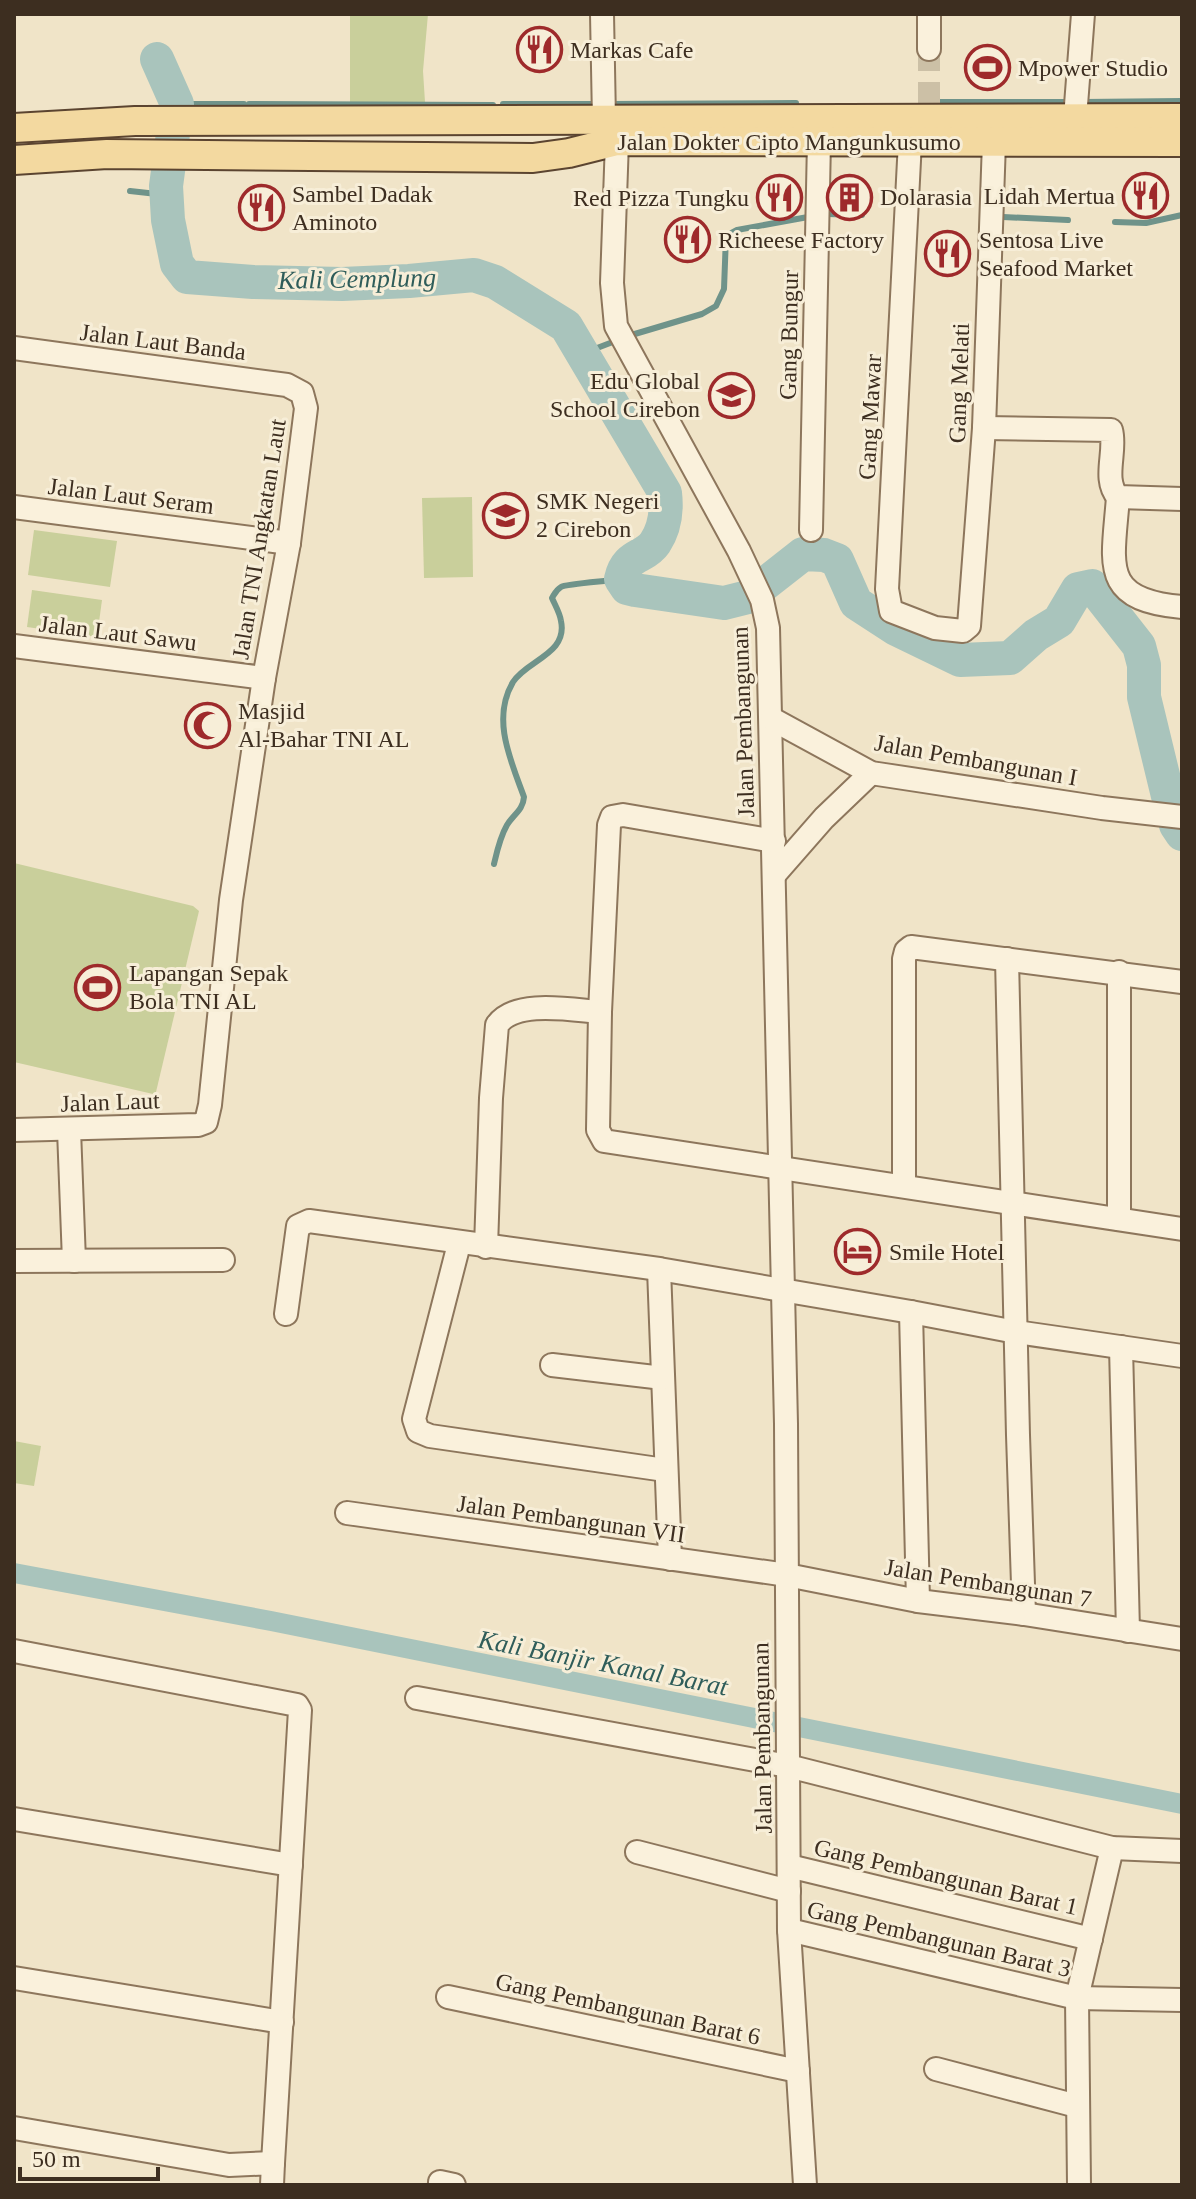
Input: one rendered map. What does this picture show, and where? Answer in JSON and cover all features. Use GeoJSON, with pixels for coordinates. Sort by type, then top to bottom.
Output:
{"type":"FeatureCollection","features":[{"type":"Feature","properties":{"kind":"main road","name":"Jalan Dokter Cipto Mangunkusumo"},"geometry":{"type":"LineString","coordinates":[[26,160],[107,154],[533,158],[569,153],[610,130],[929,111],[1045,130],[1182,142]]}},
{"type":"Feature","properties":{"kind":"main road","name":"Jalan Dokter Cipto Mangunkusumo"},"geometry":{"type":"LineString","coordinates":[[26,128],[100,121],[177,121],[610,130],[819,141],[994,142],[1045,130],[1075,118],[1182,118]]}},
{"type":"Feature","properties":{"kind":"main road"},"geometry":{"type":"LineString","coordinates":[[26,128],[26,160]]}},
{"type":"Feature","properties":{"kind":"street","name":"Jalan Pembangunan"},"geometry":{"type":"LineString","coordinates":[[602,14],[610,130],[612,283],[616,326],[739,551],[762,600],[768,628],[783,1289],[789,1930],[805,2185]]}},
{"type":"Feature","properties":{"kind":"street"},"geometry":{"type":"LineString","coordinates":[[929,14],[929,49]]}},
{"type":"Feature","properties":{"kind":"street"},"geometry":{"type":"LineString","coordinates":[[1075,118],[1083,14]]}},
{"type":"Feature","properties":{"kind":"street","name":"Gang Bungur"},"geometry":{"type":"LineString","coordinates":[[811,530],[819,141]]}},
{"type":"Feature","properties":{"kind":"street","name":"Gang Mawar"},"geometry":{"type":"LineString","coordinates":[[910,141],[887,589],[893,612],[936,629],[964,631],[969,626]]}},
{"type":"Feature","properties":{"kind":"street","name":"Gang Melati"},"geometry":{"type":"LineString","coordinates":[[969,626],[984,428],[994,142]]}},
{"type":"Feature","properties":{"kind":"street","name":"Jalan Laut Banda"},"geometry":{"type":"LineString","coordinates":[[14,348],[287,385],[302,393]]}},
{"type":"Feature","properties":{"kind":"street","name":"Jalan TNI Angkatan Laut"},"geometry":{"type":"LineString","coordinates":[[206,1122],[231,900],[264,678],[289,543],[306,408],[302,393]]}},
{"type":"Feature","properties":{"kind":"street"},"geometry":{"type":"LineString","coordinates":[[984,428],[1111,430],[1110,480],[1112,491],[1118,497],[1182,499]]}},
{"type":"Feature","properties":{"kind":"street"},"geometry":{"type":"LineString","coordinates":[[1118,497],[1113,560],[1120,581],[1137,599],[1182,607]]}},
{"type":"Feature","properties":{"kind":"street","name":"Jalan Laut Seram"},"geometry":{"type":"LineString","coordinates":[[14,507],[289,543]]}},
{"type":"Feature","properties":{"kind":"street","name":"Jalan Laut Sawu"},"geometry":{"type":"LineString","coordinates":[[14,646],[264,678]]}},
{"type":"Feature","properties":{"kind":"street","name":"Jalan Pembangunan I"},"geometry":{"type":"LineString","coordinates":[[772,719],[871,773],[1172,816]]}},
{"type":"Feature","properties":{"kind":"street"},"geometry":{"type":"LineString","coordinates":[[775,874],[809,833],[871,773]]}},
{"type":"Feature","properties":{"kind":"street"},"geometry":{"type":"LineString","coordinates":[[774,841],[623,815],[612,817],[609,825],[600,1012],[598,1130],[604,1141],[1182,1229]]}},
{"type":"Feature","properties":{"kind":"street"},"geometry":{"type":"LineString","coordinates":[[904,1186],[905,954],[915,946],[1182,982]]}},
{"type":"Feature","properties":{"kind":"street"},"geometry":{"type":"LineString","coordinates":[[1007,959],[1024,1614]]}},
{"type":"Feature","properties":{"kind":"street"},"geometry":{"type":"LineString","coordinates":[[1119,972],[1119,1219]]}},
{"type":"Feature","properties":{"kind":"street"},"geometry":{"type":"LineString","coordinates":[[486,1247],[497,1025],[506,1016],[529,1008],[600,1012]]}},
{"type":"Feature","properties":{"kind":"street","name":"Jalan Laut"},"geometry":{"type":"LineString","coordinates":[[14,1130],[198,1125],[206,1122]]}},
{"type":"Feature","properties":{"kind":"street"},"geometry":{"type":"LineString","coordinates":[[69,1130],[74,1261]]}},
{"type":"Feature","properties":{"kind":"street"},"geometry":{"type":"LineString","coordinates":[[286,1314],[298,1226],[309,1221],[459,1244],[659,1269],[1016,1332],[1182,1356]]}},
{"type":"Feature","properties":{"kind":"street"},"geometry":{"type":"LineString","coordinates":[[459,1244],[414,1419],[418,1431],[430,1436],[665,1470]]}},
{"type":"Feature","properties":{"kind":"street"},"geometry":{"type":"LineString","coordinates":[[14,1261],[223,1260]]}},
{"type":"Feature","properties":{"kind":"street"},"geometry":{"type":"LineString","coordinates":[[659,1269],[670,1559]]}},
{"type":"Feature","properties":{"kind":"street"},"geometry":{"type":"LineString","coordinates":[[911,1312],[918,1601]]}},
{"type":"Feature","properties":{"kind":"street"},"geometry":{"type":"LineString","coordinates":[[1121,1347],[1128,1631]]}},
{"type":"Feature","properties":{"kind":"street"},"geometry":{"type":"LineString","coordinates":[[552,1365],[663,1378]]}},
{"type":"Feature","properties":{"kind":"street","name":"Jalan Pembangunan VII"},"geometry":{"type":"LineString","coordinates":[[347,1513],[787,1575]]}},
{"type":"Feature","properties":{"kind":"street","name":"Jalan Pembangunan 7"},"geometry":{"type":"LineString","coordinates":[[787,1575],[918,1601],[1182,1639]]}},
{"type":"Feature","properties":{"kind":"street"},"geometry":{"type":"LineString","coordinates":[[14,1651],[297,1705],[300,1713],[273,2174],[233,2175],[14,2128]]}},
{"type":"Feature","properties":{"kind":"street"},"geometry":{"type":"LineString","coordinates":[[417,1698],[788,1761],[1112,1848],[1182,1851]]}},
{"type":"Feature","properties":{"kind":"street"},"geometry":{"type":"LineString","coordinates":[[14,1819],[291,1865]]}},
{"type":"Feature","properties":{"kind":"street"},"geometry":{"type":"LineString","coordinates":[[1079,2185],[1077,1998],[1112,1848]]}},
{"type":"Feature","properties":{"kind":"street"},"geometry":{"type":"LineString","coordinates":[[637,1852],[789,1891]]}},
{"type":"Feature","properties":{"kind":"street","name":"Gang Pembangunan Barat 1"},"geometry":{"type":"LineString","coordinates":[[789,1866],[1091,1939]]}},
{"type":"Feature","properties":{"kind":"street","name":"Gang Pembangunan Barat 3"},"geometry":{"type":"LineString","coordinates":[[789,1930],[1077,1998],[1182,2000]]}},
{"type":"Feature","properties":{"kind":"street"},"geometry":{"type":"LineString","coordinates":[[14,1978],[282,2022]]}},
{"type":"Feature","properties":{"kind":"street","name":"Gang Pembangunan Barat 6"},"geometry":{"type":"LineString","coordinates":[[448,1997],[798,2071]]}},
{"type":"Feature","properties":{"kind":"street"},"geometry":{"type":"LineString","coordinates":[[936,2069],[1077,2106]]}},
{"type":"Feature","properties":{"kind":"green space"},"geometry":{"type":"Polygon","coordinates":[[[350,14],[428,14],[423,71],[425,102],[350,102],[350,14]]]}},
{"type":"Feature","properties":{"kind":"green space"},"geometry":{"type":"Polygon","coordinates":[[[472,497],[473,577],[424,578],[422,498],[472,497]]]}},
{"type":"Feature","properties":{"kind":"green space"},"geometry":{"type":"Polygon","coordinates":[[[34,530],[117,541],[110,587],[28,575],[34,530]]]}},
{"type":"Feature","properties":{"kind":"green space"},"geometry":{"type":"Polygon","coordinates":[[[32,590],[102,600],[97,637],[27,627],[32,590]]]}},
{"type":"Feature","properties":{"kind":"green space","name":"Lapangan Sepak Bola TNI AL"},"geometry":{"type":"Polygon","coordinates":[[[14,863],[193,906],[199,911],[156,1092],[153,1094],[14,1062],[14,863]]]}},
{"type":"Feature","properties":{"kind":"green space"},"geometry":{"type":"Polygon","coordinates":[[[14,1441],[41,1446],[34,1486],[14,1483],[14,1441]]]}},
{"type":"Feature","properties":{"kind":"waterway","name":"Kali Cemplung"},"geometry":{"type":"LineString","coordinates":[[157,59],[177,104],[166,186],[168,220],[177,264],[187,277],[342,284],[474,275],[495,282],[566,326],[665,493],[661,531],[651,548],[627,565],[621,579],[627,588],[724,603],[748,597],[803,554],[824,555],[837,560],[856,603],[896,629],[960,660],[1010,658],[1036,635],[1059,621],[1078,589],[1092,586],[1139,646],[1144,665],[1144,697],[1176,825],[1182,834]]}},
{"type":"Feature","properties":{"kind":"waterway"},"geometry":{"type":"LineString","coordinates":[[1083,102],[1182,101]]}},
{"type":"Feature","properties":{"kind":"waterway"},"geometry":{"type":"LineString","coordinates":[[938,102],[1072,102]]}},
{"type":"Feature","properties":{"kind":"waterway"},"geometry":{"type":"LineString","coordinates":[[608,104],[796,103]]}},
{"type":"Feature","properties":{"kind":"waterway"},"geometry":{"type":"LineString","coordinates":[[163,104],[244,104]]}},
{"type":"Feature","properties":{"kind":"waterway"},"geometry":{"type":"LineString","coordinates":[[249,104],[493,105]]}},
{"type":"Feature","properties":{"kind":"waterway"},"geometry":{"type":"LineString","coordinates":[[503,104],[599,104]]}},
{"type":"Feature","properties":{"kind":"waterway","name":"Kali Cemplung"},"geometry":{"type":"LineString","coordinates":[[130,191],[166,195]]}},
{"type":"Feature","properties":{"kind":"waterway"},"geometry":{"type":"LineString","coordinates":[[827,214],[862,215]]}},
{"type":"Feature","properties":{"kind":"waterway"},"geometry":{"type":"LineString","coordinates":[[1115,222],[1146,223],[1182,215]]}},
{"type":"Feature","properties":{"kind":"waterway","name":"Kali Cemplung"},"geometry":{"type":"LineString","coordinates":[[628,336],[702,314],[716,306],[724,289],[726,236],[737,230],[808,217]]}},
{"type":"Feature","properties":{"kind":"waterway"},"geometry":{"type":"LineString","coordinates":[[1003,217],[1068,220]]}},
{"type":"Feature","properties":{"kind":"waterway","name":"Kali Cemplung"},"geometry":{"type":"LineString","coordinates":[[584,353],[618,340]]}},
{"type":"Feature","properties":{"kind":"waterway"},"geometry":{"type":"LineString","coordinates":[[494,864],[505,830],[520,809],[524,797],[503,725],[507,696],[513,682],[553,649],[558,641],[562,632],[561,621],[552,598],[558,589],[621,579]]}},
{"type":"Feature","properties":{"kind":"waterway","name":"Kali Banjir Kanal Barat"},"geometry":{"type":"LineString","coordinates":[[14,1573],[271,1621],[1182,1804]]}},
{"type":"Feature","properties":{"kind":"tunnel"},"geometry":{"type":"LineString","coordinates":[[929,49],[929,104]]}},
{"type":"Feature","properties":{"kind":"place","name":"Markas Cafe"},"geometry":{"type":"Point","coordinates":[539,50]}},
{"type":"Feature","properties":{"kind":"place","name":"Mpower Studio"},"geometry":{"type":"Point","coordinates":[987,68]}},
{"type":"Feature","properties":{"kind":"place","name":"Lidah Mertua"},"geometry":{"type":"Point","coordinates":[1146,196]}},
{"type":"Feature","properties":{"kind":"place","name":"Dolarasia"},"geometry":{"type":"Point","coordinates":[849,197]}},
{"type":"Feature","properties":{"kind":"place","name":"Red Pizza Tungku"},"geometry":{"type":"Point","coordinates":[780,198]}},
{"type":"Feature","properties":{"kind":"place","name":"Sambel Dadak Aminoto"},"geometry":{"type":"Point","coordinates":[261,208]}},
{"type":"Feature","properties":{"kind":"place","name":"Richeese Factory"},"geometry":{"type":"Point","coordinates":[687,240]}},
{"type":"Feature","properties":{"kind":"place","name":"Sentosa Live Seafood Market"},"geometry":{"type":"Point","coordinates":[948,254]}},
{"type":"Feature","properties":{"kind":"place","name":"Edu Global School Cirebon"},"geometry":{"type":"Point","coordinates":[731,395]}},
{"type":"Feature","properties":{"kind":"place","name":"SMK Negeri 2 Cirebon"},"geometry":{"type":"Point","coordinates":[505,515]}},
{"type":"Feature","properties":{"kind":"place","name":"Masjid Al-Bahar TNI AL"},"geometry":{"type":"Point","coordinates":[207,725]}},
{"type":"Feature","properties":{"kind":"place","name":"Lapangan Sepak Bola TNI AL"},"geometry":{"type":"Point","coordinates":[98,987]}},
{"type":"Feature","properties":{"kind":"place","name":"Smile Hotel"},"geometry":{"type":"Point","coordinates":[858,1252]}}]}
